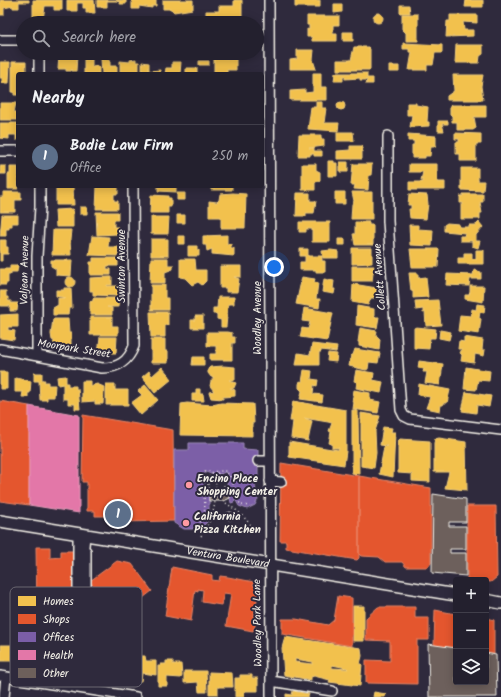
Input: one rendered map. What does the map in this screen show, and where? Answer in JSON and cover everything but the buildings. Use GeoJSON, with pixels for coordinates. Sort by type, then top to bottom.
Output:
{"type":"FeatureCollection","features":[{"type":"Feature","properties":{"kind":"main road","name":"Ventura Boulevard"},"geometry":{"type":"LineString","coordinates":[[0,520],[453,594]]}},
{"type":"Feature","properties":{"kind":"main road"},"geometry":{"type":"LineString","coordinates":[[489,601],[501,603]]}},
{"type":"Feature","properties":{"kind":"street","name":"Woodley Avenue"},"geometry":{"type":"LineString","coordinates":[[269,0],[270,564]]}},
{"type":"Feature","properties":{"kind":"street"},"geometry":{"type":"LineString","coordinates":[[0,40],[16,40]]}},
{"type":"Feature","properties":{"kind":"street"},"geometry":{"type":"LineString","coordinates":[[264,40],[269,40]]}},
{"type":"Feature","properties":{"kind":"street"},"geometry":{"type":"LineString","coordinates":[[39,60],[39,72]]}},
{"type":"Feature","properties":{"kind":"street","name":"Collett Avenue"},"geometry":{"type":"LineString","coordinates":[[388,136],[388,221],[401,410],[404,416],[410,419],[501,430]]}},
{"type":"Feature","properties":{"kind":"street"},"geometry":{"type":"LineString","coordinates":[[0,151],[16,151]]}},
{"type":"Feature","properties":{"kind":"street","name":"Valjean Avenue"},"geometry":{"type":"LineString","coordinates":[[36,356],[36,256],[40,188]]}},
{"type":"Feature","properties":{"kind":"street","name":"Swinton Avenue"},"geometry":{"type":"LineString","coordinates":[[133,188],[134,346]]}},
{"type":"Feature","properties":{"kind":"street","name":"Moorpark Street"},"geometry":{"type":"LineString","coordinates":[[0,349],[102,368],[113,368],[124,363],[134,346]]}},
{"type":"Feature","properties":{"kind":"street"},"geometry":{"type":"LineString","coordinates":[[258,461],[270,461]]}},
{"type":"Feature","properties":{"kind":"street"},"geometry":{"type":"LineString","coordinates":[[270,481],[280,482]]}},
{"type":"Feature","properties":{"kind":"street"},"geometry":{"type":"LineString","coordinates":[[81,534],[84,546]]}},
{"type":"Feature","properties":{"kind":"street"},"geometry":{"type":"LineString","coordinates":[[79,587],[81,534]]}},
{"type":"Feature","properties":{"kind":"street","name":"Woodley Park Lane"},"geometry":{"type":"LineString","coordinates":[[270,564],[271,697]]}},
{"type":"Feature","properties":{"kind":"street"},"geometry":{"type":"LineString","coordinates":[[3,677],[4,697]]}},
{"type":"Feature","properties":{"kind":"street","name":"Woodley Park Lane"},"geometry":{"type":"LineString","coordinates":[[271,681],[332,691]]}},
{"type":"Feature","properties":{"kind":"street"},"geometry":{"type":"LineString","coordinates":[[70,687],[136,697]]}},
{"type":"Feature","properties":{"kind":"path"},"geometry":{"type":"LineString","coordinates":[[200,522],[205,516],[202,476],[206,471],[211,471],[216,476]]}},
{"type":"Feature","properties":{"kind":"path"},"geometry":{"type":"LineString","coordinates":[[201,536],[211,521],[216,495],[216,471]]}},
{"type":"Feature","properties":{"kind":"path"},"geometry":{"type":"LineString","coordinates":[[216,471],[224,477],[225,484],[223,490],[216,495]]}},
{"type":"Feature","properties":{"kind":"path"},"geometry":{"type":"LineString","coordinates":[[216,471],[210,475],[207,482],[209,491],[240,513],[260,535]]}},
{"type":"Feature","properties":{"kind":"path"},"geometry":{"type":"LineString","coordinates":[[216,476],[221,471],[226,471],[232,478],[238,500],[241,505],[250,506]]}},
{"type":"Feature","properties":{"kind":"place","name":"Encino Place Shopping Center"},"geometry":{"type":"Point","coordinates":[189,485]}},
{"type":"Feature","properties":{"kind":"place","name":"Bodie Law Firm"},"geometry":{"type":"Point","coordinates":[118,514]}},
{"type":"Feature","properties":{"kind":"place","name":"California Pizza Kitchen"},"geometry":{"type":"Point","coordinates":[186,523]}}]}
